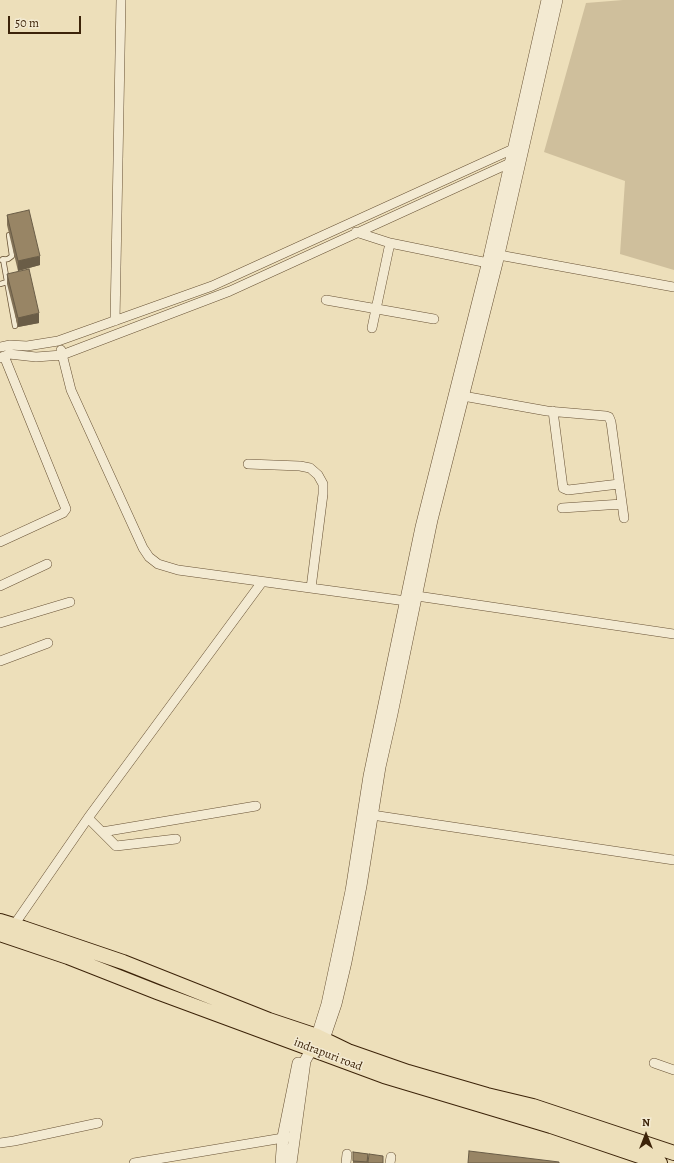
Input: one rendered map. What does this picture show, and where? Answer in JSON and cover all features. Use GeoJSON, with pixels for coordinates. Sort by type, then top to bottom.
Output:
{"type":"FeatureCollection","features":[{"type":"Feature","properties":{"kind":"main road"},"geometry":{"type":"LineString","coordinates":[[0,921],[123,962],[269,1020],[314,1042],[348,1051],[408,1072],[487,1095],[533,1106],[674,1153]]}},
{"type":"Feature","properties":{"kind":"main road","name":"indrapuri road"},"geometry":{"type":"LineString","coordinates":[[0,934],[68,957],[157,992],[314,1042],[384,1076],[551,1126],[660,1163]]}},
{"type":"Feature","properties":{"kind":"street"},"geometry":{"type":"LineString","coordinates":[[115,321],[121,0]]}},
{"type":"Feature","properties":{"kind":"street"},"geometry":{"type":"LineString","coordinates":[[291,1163],[305,1061],[336,1004],[346,962],[361,886],[380,767],[417,596],[432,520],[440,468],[494,261],[510,163],[547,0]]}},
{"type":"Feature","properties":{"kind":"street"},"geometry":{"type":"LineString","coordinates":[[281,1163],[283,1137],[299,1059],[314,1042],[327,1004],[350,901],[369,776],[421,527],[463,396],[557,0]]}},
{"type":"Feature","properties":{"kind":"street"},"geometry":{"type":"LineString","coordinates":[[0,347],[10,345],[27,346],[58,341],[223,282],[513,149]]}},
{"type":"Feature","properties":{"kind":"street"},"geometry":{"type":"LineString","coordinates":[[0,542],[63,513],[66,509],[2,357],[14,354],[36,357],[62,355],[247,284],[510,163]]}},
{"type":"Feature","properties":{"kind":"street"},"geometry":{"type":"LineString","coordinates":[[341,227],[390,243],[494,261],[674,287]]}},
{"type":"Feature","properties":{"kind":"street"},"geometry":{"type":"LineString","coordinates":[[372,328],[390,243]]}},
{"type":"Feature","properties":{"kind":"street"},"geometry":{"type":"LineString","coordinates":[[326,300],[434,318]]}},
{"type":"Feature","properties":{"kind":"street"},"geometry":{"type":"LineString","coordinates":[[58,341],[71,390],[143,548],[149,557],[158,564],[178,570],[406,601]]}},
{"type":"Feature","properties":{"kind":"street"},"geometry":{"type":"LineString","coordinates":[[463,396],[553,411],[609,417],[611,422],[624,518]]}},
{"type":"Feature","properties":{"kind":"street"},"geometry":{"type":"LineString","coordinates":[[553,411],[563,488],[568,490],[619,484]]}},
{"type":"Feature","properties":{"kind":"street"},"geometry":{"type":"LineString","coordinates":[[248,464],[300,466],[310,468],[318,475],[323,484],[311,588]]}},
{"type":"Feature","properties":{"kind":"street"},"geometry":{"type":"LineString","coordinates":[[562,508],[622,504]]}},
{"type":"Feature","properties":{"kind":"street"},"geometry":{"type":"LineString","coordinates":[[0,586],[47,564]]}},
{"type":"Feature","properties":{"kind":"street"},"geometry":{"type":"LineString","coordinates":[[14,925],[88,818],[262,582]]}},
{"type":"Feature","properties":{"kind":"street"},"geometry":{"type":"LineString","coordinates":[[417,596],[674,634]]}},
{"type":"Feature","properties":{"kind":"street"},"geometry":{"type":"LineString","coordinates":[[0,623],[70,602]]}},
{"type":"Feature","properties":{"kind":"street"},"geometry":{"type":"LineString","coordinates":[[0,661],[48,643]]}},
{"type":"Feature","properties":{"kind":"street"},"geometry":{"type":"LineString","coordinates":[[102,832],[256,806]]}},
{"type":"Feature","properties":{"kind":"street"},"geometry":{"type":"LineString","coordinates":[[372,815],[674,860]]}},
{"type":"Feature","properties":{"kind":"street"},"geometry":{"type":"LineString","coordinates":[[88,818],[116,846],[176,839]]}},
{"type":"Feature","properties":{"kind":"street"},"geometry":{"type":"LineString","coordinates":[[654,1063],[674,1070]]}},
{"type":"Feature","properties":{"kind":"street"},"geometry":{"type":"LineString","coordinates":[[0,1143],[98,1122]]}},
{"type":"Feature","properties":{"kind":"street"},"geometry":{"type":"LineString","coordinates":[[134,1163],[227,1148],[283,1137],[294,1137]]}},
{"type":"Feature","properties":{"kind":"lane"},"geometry":{"type":"LineString","coordinates":[[8,227],[12,256],[1,260],[7,282],[15,326]]}},
{"type":"Feature","properties":{"kind":"lane"},"geometry":{"type":"LineString","coordinates":[[0,284],[7,282]]}},
{"type":"Feature","properties":{"kind":"shaded area"},"geometry":{"type":"Polygon","coordinates":[[[623,0],[674,0],[674,270],[620,254],[625,181],[544,152],[586,3],[623,0]]]}},
{"type":"Feature","properties":{"kind":"building"},"geometry":{"type":"Polygon","coordinates":[[[29,210],[40,256],[18,261],[7,215],[29,210]]]}},
{"type":"Feature","properties":{"kind":"building"},"geometry":{"type":"Polygon","coordinates":[[[29,269],[39,313],[18,318],[7,274],[29,269]]]}},
{"type":"Feature","properties":{"kind":"building"},"geometry":{"type":"Polygon","coordinates":[[[469,1151],[559,1162],[559,1163],[468,1163],[469,1151]]]}},
{"type":"Feature","properties":{"kind":"building"},"geometry":{"type":"Polygon","coordinates":[[[353,1152],[368,1154],[367,1162],[353,1161],[353,1152]]]}},
{"type":"Feature","properties":{"kind":"building"},"geometry":{"type":"Polygon","coordinates":[[[369,1154],[383,1156],[383,1163],[368,1163],[369,1154]]]}}]}
